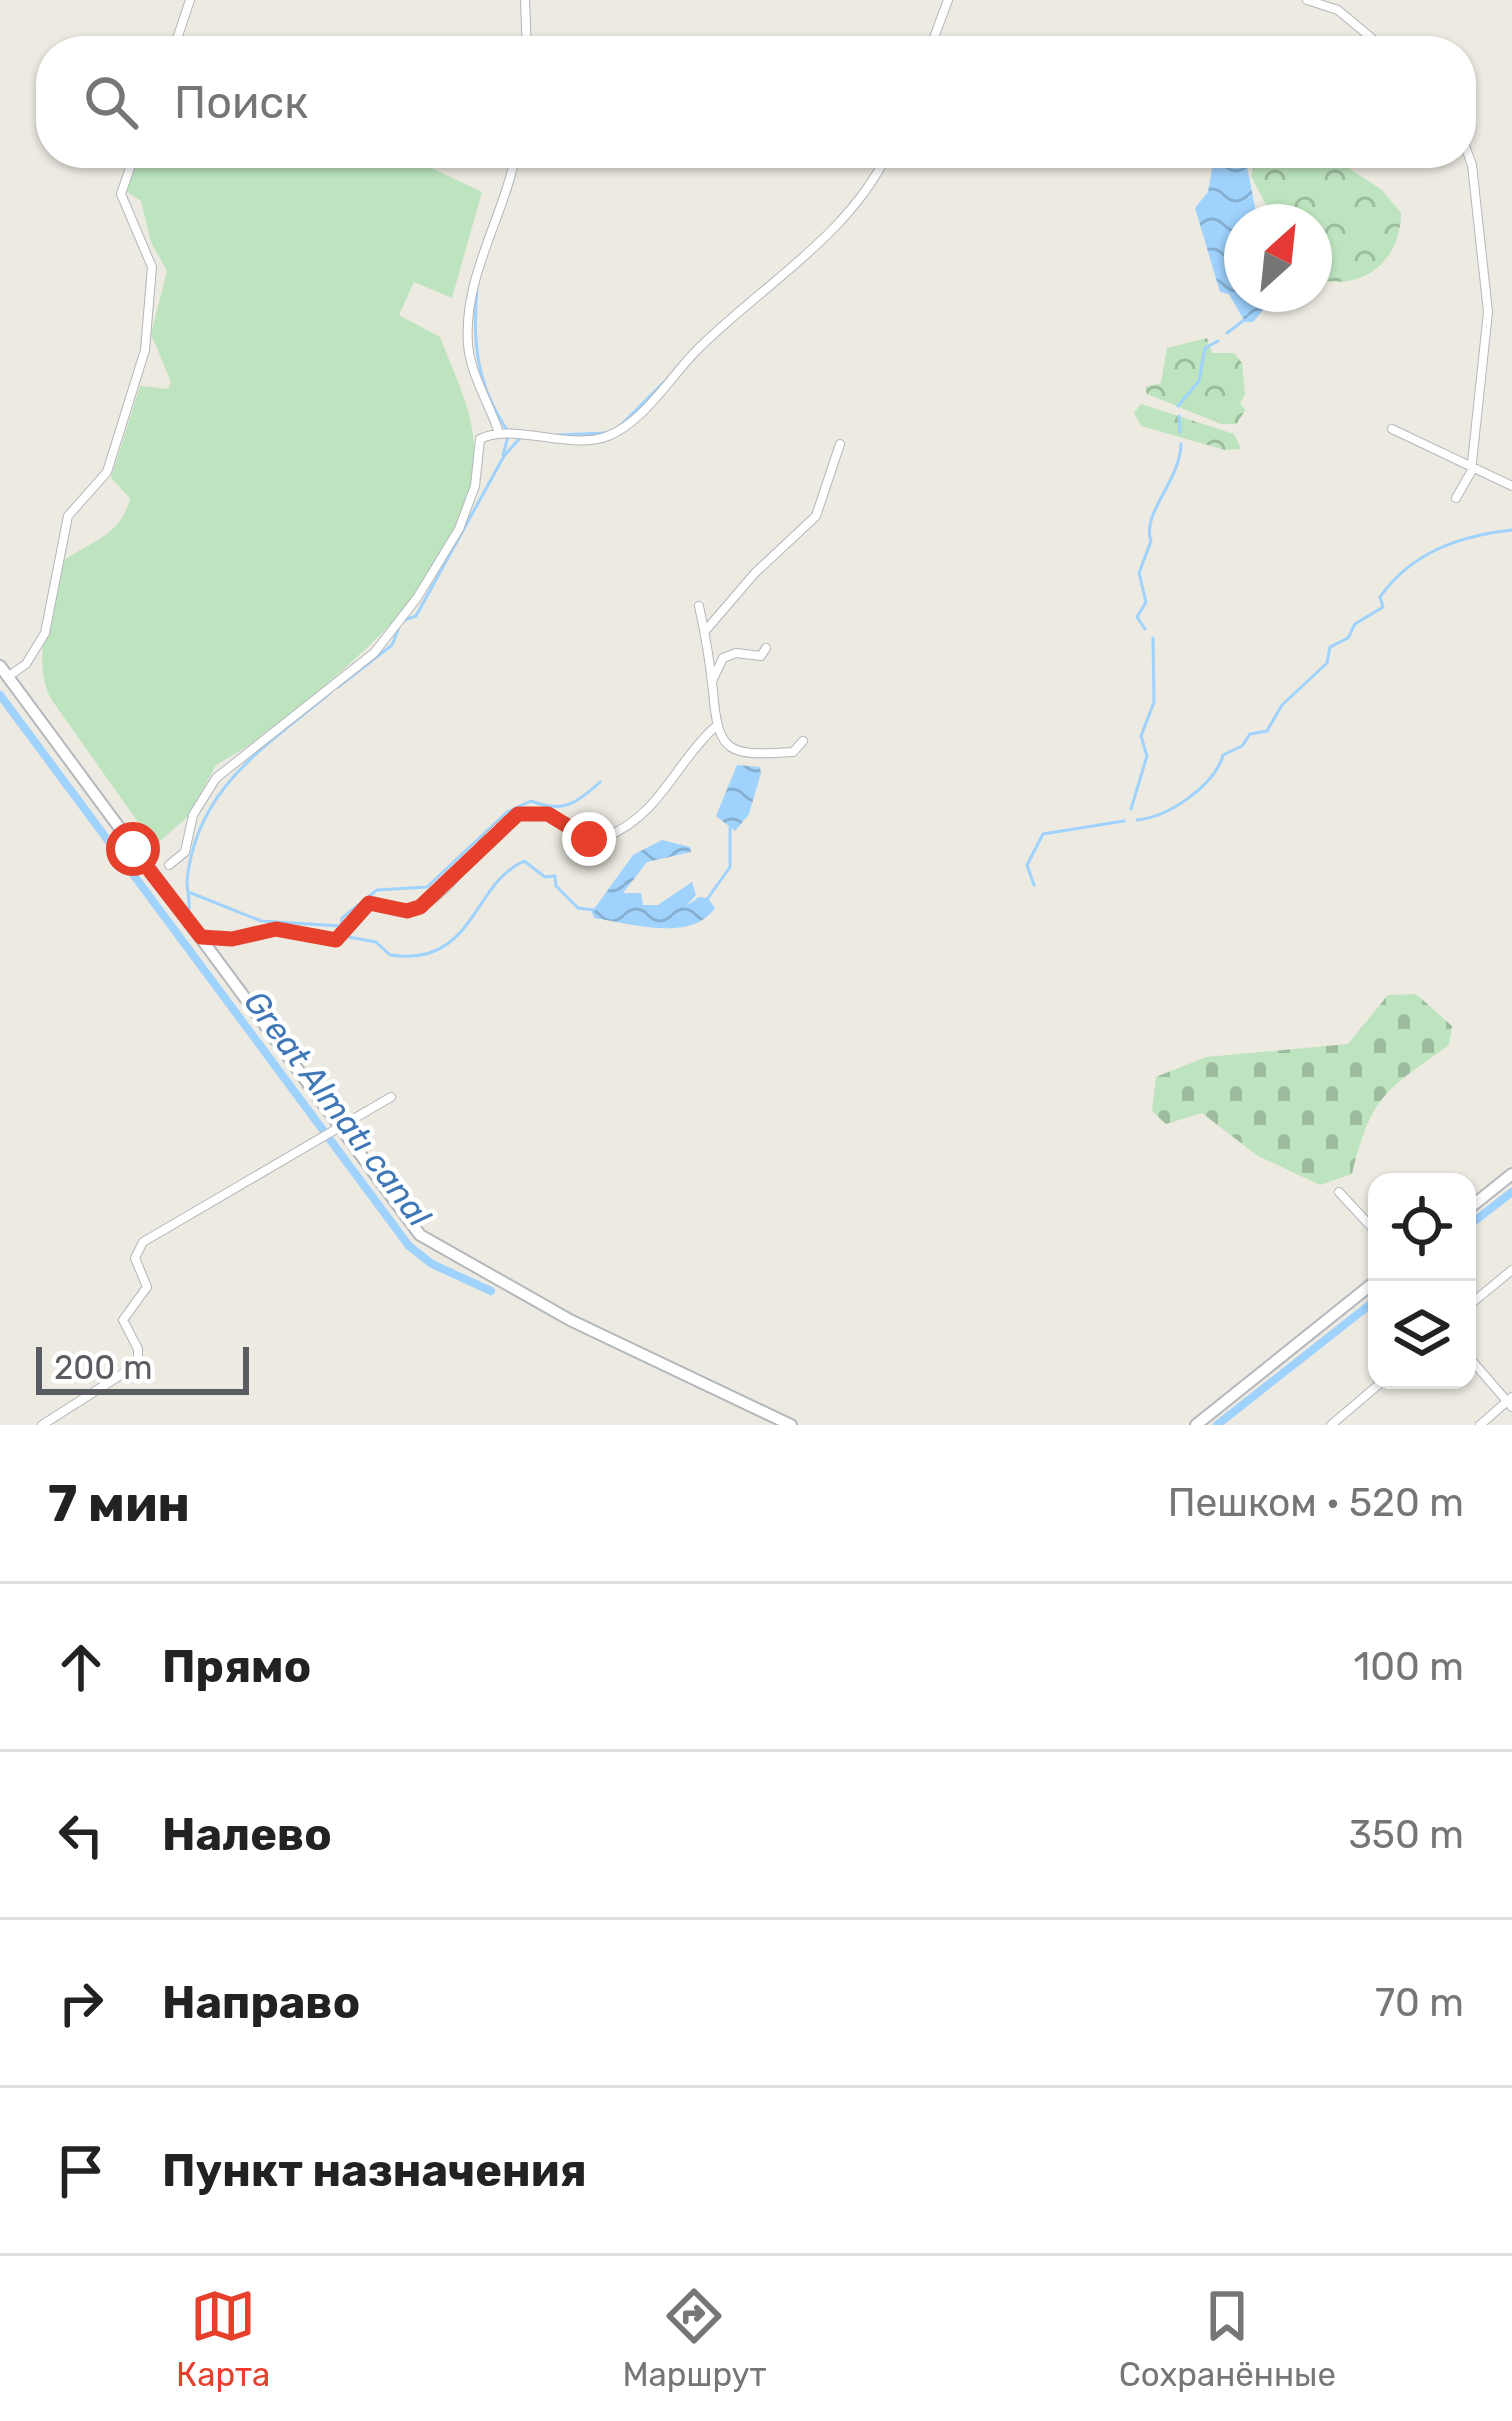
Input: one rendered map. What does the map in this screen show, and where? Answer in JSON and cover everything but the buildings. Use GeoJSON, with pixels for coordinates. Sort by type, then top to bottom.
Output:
{"type":"FeatureCollection","features":[{"type":"Feature","properties":{"kind":"street"},"geometry":{"type":"LineString","coordinates":[[178,36],[190,0]]}},
{"type":"Feature","properties":{"kind":"street"},"geometry":{"type":"LineString","coordinates":[[525,0],[526,36]]}},
{"type":"Feature","properties":{"kind":"street"},"geometry":{"type":"LineString","coordinates":[[935,36],[948,0]]}},
{"type":"Feature","properties":{"kind":"street"},"geometry":{"type":"LineString","coordinates":[[1307,0],[1338,10],[1369,36]]}},
{"type":"Feature","properties":{"kind":"street"},"geometry":{"type":"LineString","coordinates":[[9,676],[26,664],[45,633],[68,515],[107,472],[145,350],[152,267],[121,194],[130,168]]}},
{"type":"Feature","properties":{"kind":"street"},"geometry":{"type":"LineString","coordinates":[[499,433],[468,342],[478,267],[508,195],[513,168]]}},
{"type":"Feature","properties":{"kind":"street"},"geometry":{"type":"LineString","coordinates":[[169,866],[184,852],[193,815],[224,770],[384,643],[459,529],[475,486],[480,439],[499,433],[590,440],[622,427],[698,349],[820,244],[877,168]]}},
{"type":"Feature","properties":{"kind":"street"},"geometry":{"type":"LineString","coordinates":[[1456,498],[1471,468],[1488,312],[1472,168]]}},
{"type":"Feature","properties":{"kind":"street"},"geometry":{"type":"LineString","coordinates":[[1392,429],[1512,486]]}},
{"type":"Feature","properties":{"kind":"street"},"geometry":{"type":"LineString","coordinates":[[706,630],[755,573],[816,516],[840,444]]}},
{"type":"Feature","properties":{"kind":"street"},"geometry":{"type":"LineString","coordinates":[[699,606],[706,630],[714,728],[721,740],[744,752],[793,752],[803,741]]}},
{"type":"Feature","properties":{"kind":"street"},"geometry":{"type":"LineString","coordinates":[[712,682],[723,658],[736,653],[760,656],[766,648]]}},
{"type":"Feature","properties":{"kind":"street"},"geometry":{"type":"LineString","coordinates":[[0,666],[412,1226],[439,1250],[791,1425]]}},
{"type":"Feature","properties":{"kind":"street"},"geometry":{"type":"LineString","coordinates":[[201,937],[221,940],[276,929],[336,940],[369,903],[412,910],[431,899],[469,855],[518,814],[541,812],[589,839],[607,837],[665,794],[694,747],[714,728]]}},
{"type":"Feature","properties":{"kind":"street"},"geometry":{"type":"LineString","coordinates":[[215,959],[221,940]]}},
{"type":"Feature","properties":{"kind":"street"},"geometry":{"type":"LineString","coordinates":[[41,1425],[138,1364],[138,1348],[123,1320],[147,1287],[135,1258],[143,1242],[391,1097]]}},
{"type":"Feature","properties":{"kind":"street"},"geometry":{"type":"LineString","coordinates":[[1476,1203],[1512,1174]]}},
{"type":"Feature","properties":{"kind":"street"},"geometry":{"type":"LineString","coordinates":[[1339,1192],[1368,1223]]}},
{"type":"Feature","properties":{"kind":"street"},"geometry":{"type":"LineString","coordinates":[[1476,1300],[1512,1270]]}},
{"type":"Feature","properties":{"kind":"street"},"geometry":{"type":"LineString","coordinates":[[1196,1425],[1376,1281]]}},
{"type":"Feature","properties":{"kind":"street"},"geometry":{"type":"LineString","coordinates":[[1476,1365],[1510,1402],[1480,1425]]}},
{"type":"Feature","properties":{"kind":"street"},"geometry":{"type":"LineString","coordinates":[[1331,1425],[1373,1389]]}},
{"type":"Feature","properties":{"kind":"green space"},"geometry":{"type":"Polygon","coordinates":[[[132,168],[432,168],[482,192],[452,298],[414,282],[399,315],[440,337],[471,421],[474,450],[468,497],[451,540],[395,620],[321,688],[248,746],[216,765],[188,816],[155,846],[51,699],[42,666],[60,563],[111,531],[130,498],[111,478],[140,386],[168,389],[171,382],[151,334],[167,271],[151,242],[141,201],[124,190],[132,168]]]}},
{"type":"Feature","properties":{"kind":"green space"},"geometry":{"type":"Polygon","coordinates":[[[1253,168],[1351,168],[1382,190],[1401,213],[1399,230],[1394,246],[1376,269],[1363,277],[1332,281],[1332,204],[1266,204],[1251,176],[1253,168]]]}},
{"type":"Feature","properties":{"kind":"green space"},"geometry":{"type":"Polygon","coordinates":[[[1207,338],[1212,353],[1234,353],[1242,363],[1245,395],[1240,403],[1245,410],[1237,424],[1221,424],[1147,394],[1145,387],[1161,383],[1167,348],[1207,338]]]}},
{"type":"Feature","properties":{"kind":"green space"},"geometry":{"type":"Polygon","coordinates":[[[1141,404],[1234,434],[1241,449],[1225,450],[1141,426],[1134,413],[1141,404]]]}},
{"type":"Feature","properties":{"kind":"green space"},"geometry":{"type":"Polygon","coordinates":[[[1416,994],[1452,1026],[1449,1045],[1384,1097],[1367,1127],[1352,1174],[1320,1185],[1258,1156],[1202,1113],[1166,1124],[1152,1111],[1156,1077],[1206,1057],[1348,1044],[1388,995],[1416,994]]]}},
{"type":"Feature","properties":{"kind":"water"},"geometry":{"type":"Polygon","coordinates":[[[1212,168],[1247,168],[1254,204],[1224,204],[1224,293],[1220,292],[1195,208],[1208,192],[1212,168]]]}},
{"type":"Feature","properties":{"kind":"water"},"geometry":{"type":"Polygon","coordinates":[[[1239,312],[1262,312],[1253,322],[1245,322],[1239,312]]]}},
{"type":"Feature","properties":{"kind":"water"},"geometry":{"type":"Polygon","coordinates":[[[737,765],[760,767],[761,773],[749,814],[735,831],[716,816],[737,765]]]}},
{"type":"Feature","properties":{"kind":"water"},"geometry":{"type":"Polygon","coordinates":[[[662,840],[690,847],[691,852],[647,862],[623,893],[641,893],[643,905],[658,905],[692,882],[696,895],[686,906],[699,897],[708,898],[715,908],[704,919],[675,928],[594,918],[592,912],[633,855],[662,840]]]}},
{"type":"Feature","properties":{"kind":"waterway"},"geometry":{"type":"LineString","coordinates":[[498,223],[513,181]]}},
{"type":"Feature","properties":{"kind":"waterway"},"geometry":{"type":"LineString","coordinates":[[477,289],[479,364],[509,433],[503,455]]}},
{"type":"Feature","properties":{"kind":"waterway"},"geometry":{"type":"LineString","coordinates":[[1227,333],[1244,320]]}},
{"type":"Feature","properties":{"kind":"waterway"},"geometry":{"type":"LineString","coordinates":[[1178,406],[1199,381],[1205,348],[1218,341]]}},
{"type":"Feature","properties":{"kind":"waterway"},"geometry":{"type":"LineString","coordinates":[[620,426],[664,382]]}},
{"type":"Feature","properties":{"kind":"waterway"},"geometry":{"type":"LineString","coordinates":[[1179,416],[1180,432]]}},
{"type":"Feature","properties":{"kind":"waterway"},"geometry":{"type":"LineString","coordinates":[[557,435],[606,433]]}},
{"type":"Feature","properties":{"kind":"waterway"},"geometry":{"type":"LineString","coordinates":[[402,621],[416,616],[504,456],[520,438]]}},
{"type":"Feature","properties":{"kind":"waterway"},"geometry":{"type":"LineString","coordinates":[[1145,629],[1137,617],[1146,602],[1139,573],[1151,541],[1151,519],[1181,444]]}},
{"type":"Feature","properties":{"kind":"waterway"},"geometry":{"type":"LineString","coordinates":[[1137,820],[1163,813],[1189,798],[1211,777],[1223,755],[1242,746],[1250,734],[1267,731],[1282,705],[1327,663],[1330,647],[1348,638],[1355,624],[1383,607],[1380,597],[1406,569],[1455,542],[1512,530]]}},
{"type":"Feature","properties":{"kind":"waterway"},"geometry":{"type":"LineString","coordinates":[[338,687],[392,645],[398,630]]}},
{"type":"Feature","properties":{"kind":"waterway"},"geometry":{"type":"LineString","coordinates":[[1131,809],[1147,756],[1141,736],[1154,702],[1153,638]]}},
{"type":"Feature","properties":{"kind":"waterway"},"geometry":{"type":"LineString","coordinates":[[189,909],[187,881],[193,848],[219,795],[237,772],[330,693]]}},
{"type":"Feature","properties":{"kind":"waterway","name":"Great Almatı canal"},"geometry":{"type":"LineString","coordinates":[[0,695],[409,1246],[432,1264],[491,1291]]}},
{"type":"Feature","properties":{"kind":"waterway"},"geometry":{"type":"LineString","coordinates":[[191,893],[261,921],[341,926],[342,918],[377,890],[427,887],[507,812],[531,801],[568,805],[600,782]]}},
{"type":"Feature","properties":{"kind":"waterway"},"geometry":{"type":"LineString","coordinates":[[1034,885],[1027,865],[1043,834],[1124,821]]}},
{"type":"Feature","properties":{"kind":"waterway"},"geometry":{"type":"LineString","coordinates":[[708,898],[730,867],[730,828]]}},
{"type":"Feature","properties":{"kind":"waterway"},"geometry":{"type":"LineString","coordinates":[[348,937],[376,942],[390,955],[439,949],[456,937],[507,872],[524,861],[545,877],[555,876],[556,886],[578,908],[594,910]]}},
{"type":"Feature","properties":{"kind":"waterway","name":"Great Almatı canal"},"geometry":{"type":"LineString","coordinates":[[1476,1220],[1512,1192]]}},
{"type":"Feature","properties":{"kind":"waterway","name":"Great Almatı canal"},"geometry":{"type":"LineString","coordinates":[[1217,1425],[1368,1306]]}},
{"type":"Feature","properties":{"kind":"route"},"geometry":{"type":"LineString","coordinates":[[133,849],[201,937],[232,939],[285,929],[326,941],[346,935],[369,903],[407,911],[420,907],[469,855],[518,814],[548,814],[589,839]]}}]}
